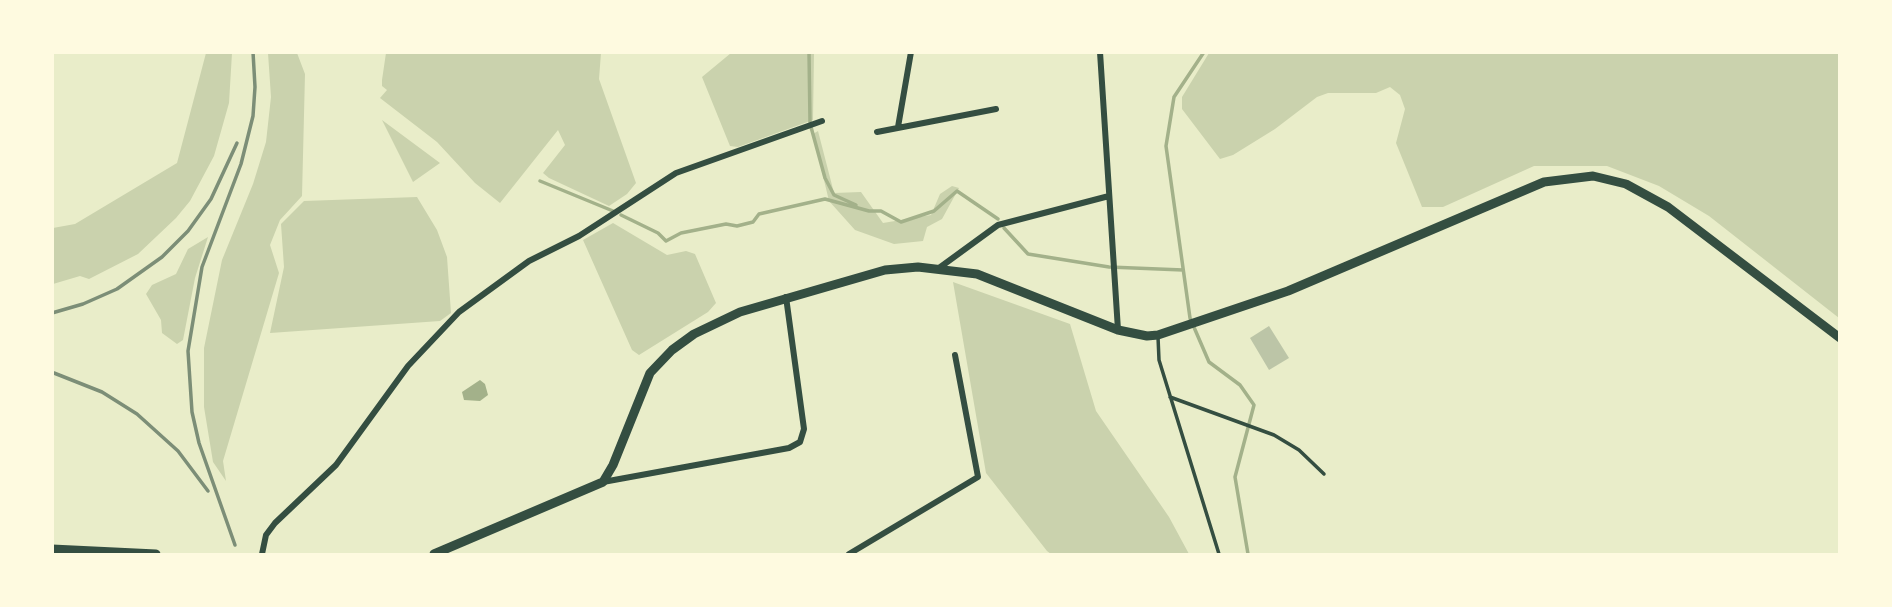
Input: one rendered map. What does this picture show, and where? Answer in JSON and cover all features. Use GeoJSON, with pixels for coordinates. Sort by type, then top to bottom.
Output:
{"type":"FeatureCollection","features":[{"type":"Feature","properties":{"kind":"main road"},"geometry":{"type":"LineString","coordinates":[[434,555],[603,482],[613,465],[642,387],[662,359],[683,341],[709,326],[786,297],[885,270],[939,268],[977,274],[1118,330],[1147,336],[1158,335],[1288,291],[1544,182],[1593,176],[1626,184],[1668,207],[1839,338]]}},
{"type":"Feature","properties":{"kind":"main road"},"geometry":{"type":"LineString","coordinates":[[52,549],[156,555]]}},
{"type":"Feature","properties":{"kind":"street"},"geometry":{"type":"LineString","coordinates":[[898,127],[911,52]]}},
{"type":"Feature","properties":{"kind":"street"},"geometry":{"type":"LineString","coordinates":[[1100,52],[1118,330]]}},
{"type":"Feature","properties":{"kind":"street"},"geometry":{"type":"LineString","coordinates":[[877,132],[996,108]]}},
{"type":"Feature","properties":{"kind":"street"},"geometry":{"type":"LineString","coordinates":[[262,555],[266,535],[336,466],[408,366],[459,312],[529,261],[579,236],[669,177],[822,121]]}},
{"type":"Feature","properties":{"kind":"street"},"geometry":{"type":"LineString","coordinates":[[939,268],[998,225],[1109,196]]}},
{"type":"Feature","properties":{"kind":"street"},"geometry":{"type":"LineString","coordinates":[[603,482],[789,448],[800,442],[804,429],[786,297]]}},
{"type":"Feature","properties":{"kind":"street"},"geometry":{"type":"LineString","coordinates":[[849,555],[978,477],[956,355]]}},
{"type":"Feature","properties":{"kind":"lane"},"geometry":{"type":"LineString","coordinates":[[1158,335],[1159,360],[1219,555]]}},
{"type":"Feature","properties":{"kind":"lane"},"geometry":{"type":"LineString","coordinates":[[1170,397],[1274,435],[1299,450],[1324,474]]}},
{"type":"Feature","properties":{"kind":"shaded area"},"geometry":{"type":"Polygon","coordinates":[[[206,53],[232,53],[229,103],[214,156],[190,201],[138,254],[89,279],[80,276],[53,284],[53,228],[75,224],[177,163],[206,53]]]}},
{"type":"Feature","properties":{"kind":"shaded area"},"geometry":{"type":"Polygon","coordinates":[[[268,53],[297,53],[305,74],[302,196],[280,220],[270,245],[279,273],[223,461],[226,481],[213,462],[204,407],[204,348],[222,260],[253,184],[266,142],[271,97],[268,53]]]}},
{"type":"Feature","properties":{"kind":"shaded area"},"geometry":{"type":"Polygon","coordinates":[[[386,53],[601,53],[599,79],[636,183],[627,194],[609,206],[549,178],[543,173],[565,145],[558,130],[500,203],[475,183],[437,142],[380,98],[387,90],[382,86],[386,53]]]}},
{"type":"Feature","properties":{"kind":"shaded area"},"geometry":{"type":"Polygon","coordinates":[[[731,53],[814,53],[813,120],[738,147],[730,146],[702,77],[731,53]]]}},
{"type":"Feature","properties":{"kind":"shaded area"},"geometry":{"type":"Polygon","coordinates":[[[1209,53],[1839,53],[1839,318],[1709,216],[1659,186],[1607,166],[1534,166],[1443,207],[1422,207],[1396,143],[1405,109],[1400,95],[1390,87],[1376,93],[1328,93],[1317,97],[1275,129],[1233,155],[1220,159],[1182,109],[1182,97],[1209,53]]]}},
{"type":"Feature","properties":{"kind":"shaded area"},"geometry":{"type":"Polygon","coordinates":[[[382,120],[440,163],[413,182],[382,120]]]}},
{"type":"Feature","properties":{"kind":"shaded area"},"geometry":{"type":"Polygon","coordinates":[[[818,131],[834,193],[861,192],[883,223],[931,215],[940,194],[952,186],[959,188],[942,219],[927,227],[923,241],[894,244],[855,230],[829,201],[813,134],[818,131]]]}},
{"type":"Feature","properties":{"kind":"shaded area"},"geometry":{"type":"Polygon","coordinates":[[[417,197],[437,230],[447,257],[451,313],[440,321],[270,333],[284,267],[281,224],[304,201],[417,197]]]}},
{"type":"Feature","properties":{"kind":"shaded area"},"geometry":{"type":"Polygon","coordinates":[[[613,223],[667,255],[686,251],[695,254],[716,303],[708,312],[639,355],[632,350],[583,240],[613,223]]]}},
{"type":"Feature","properties":{"kind":"shaded area"},"geometry":{"type":"Polygon","coordinates":[[[208,237],[195,278],[183,340],[177,344],[162,333],[161,320],[146,294],[152,285],[176,274],[188,249],[208,237]]]}},
{"type":"Feature","properties":{"kind":"shaded area"},"geometry":{"type":"Polygon","coordinates":[[[953,282],[1070,324],[1096,411],[1169,517],[1189,554],[1051,554],[1047,551],[986,473],[953,282]]]}},
{"type":"Feature","properties":{"kind":"shaded area"},"geometry":{"type":"Polygon","coordinates":[[[480,380],[485,384],[488,395],[480,401],[464,400],[462,392],[480,380]]]}},
{"type":"Feature","properties":{"kind":"building"},"geometry":{"type":"Polygon","coordinates":[[[1269,326],[1289,358],[1269,370],[1250,338],[1269,326]]]}},
{"type":"Feature","properties":{"kind":"waterway"},"geometry":{"type":"LineString","coordinates":[[809,52],[810,122]]}},
{"type":"Feature","properties":{"kind":"waterway"},"geometry":{"type":"LineString","coordinates":[[1204,52],[1174,97],[1166,146],[1190,318],[1209,362],[1240,385],[1254,405],[1235,477],[1248,554]]}},
{"type":"Feature","properties":{"kind":"waterway"},"geometry":{"type":"LineString","coordinates":[[811,127],[825,178],[834,195],[856,205]]}},
{"type":"Feature","properties":{"kind":"waterway"},"geometry":{"type":"LineString","coordinates":[[540,181],[613,211]]}},
{"type":"Feature","properties":{"kind":"waterway"},"geometry":{"type":"LineString","coordinates":[[869,211],[881,211],[901,222],[934,211],[957,191],[998,219]]}},
{"type":"Feature","properties":{"kind":"waterway"},"geometry":{"type":"LineString","coordinates":[[621,215],[658,233],[666,241],[681,233],[726,224],[737,226],[753,222],[759,214],[825,199],[869,211]]}},
{"type":"Feature","properties":{"kind":"waterway"},"geometry":{"type":"LineString","coordinates":[[1004,228],[1028,254],[1109,267],[1183,270]]}},
{"type":"Feature","properties":{"kind":"railway"},"geometry":{"type":"LineString","coordinates":[[235,545],[199,443],[192,412],[188,351],[202,267],[241,164],[253,116],[253,52]]}},
{"type":"Feature","properties":{"kind":"railway"},"geometry":{"type":"LineString","coordinates":[[52,313],[83,304],[117,289],[162,257],[188,231],[211,199],[237,143]]}},
{"type":"Feature","properties":{"kind":"railway"},"geometry":{"type":"LineString","coordinates":[[54,373],[102,392],[137,414],[178,451],[208,491]]}}]}
